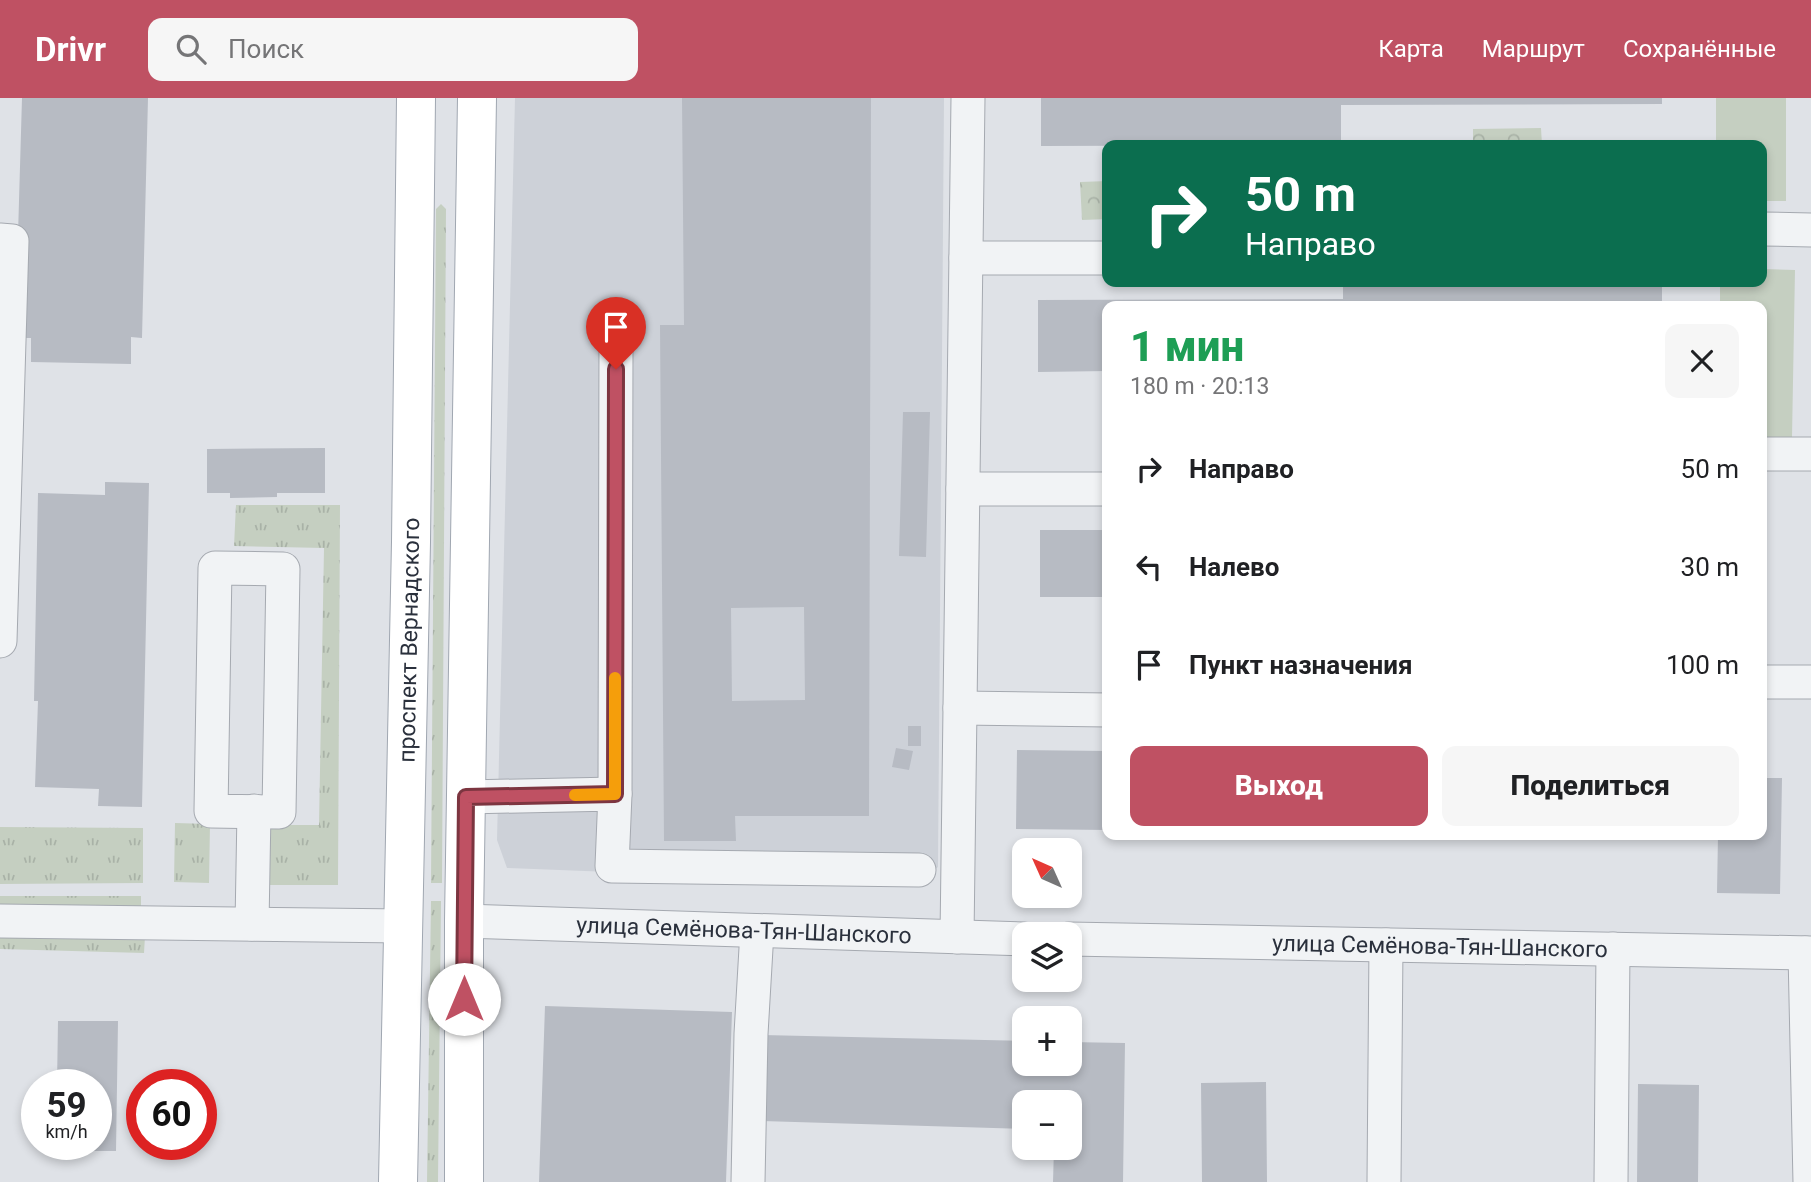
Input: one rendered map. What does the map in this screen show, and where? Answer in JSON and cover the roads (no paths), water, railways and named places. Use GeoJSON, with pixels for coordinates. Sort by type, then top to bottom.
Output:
{"type":"FeatureCollection","features":[{"type":"Feature","properties":{"kind":"main road","name":"проспект Вернадского"},"geometry":{"type":"LineString","coordinates":[[398,1182],[416,98]]}},
{"type":"Feature","properties":{"kind":"main road"},"geometry":{"type":"LineString","coordinates":[[464,1182],[464,921],[477,98]]}},
{"type":"Feature","properties":{"kind":"street"},"geometry":{"type":"LineString","coordinates":[[957,937],[968,98]]}},
{"type":"Feature","properties":{"kind":"street"},"geometry":{"type":"LineString","coordinates":[[1767,229],[1811,230]]}},
{"type":"Feature","properties":{"kind":"street"},"geometry":{"type":"LineString","coordinates":[[0,240],[12,241],[0,641]]}},
{"type":"Feature","properties":{"kind":"street"},"geometry":{"type":"LineString","coordinates":[[966,258],[1102,258]]}},
{"type":"Feature","properties":{"kind":"street"},"geometry":{"type":"LineString","coordinates":[[616,341],[615,794],[612,866],[919,870]]}},
{"type":"Feature","properties":{"kind":"street"},"geometry":{"type":"LineString","coordinates":[[1767,454],[1811,454]]}},
{"type":"Feature","properties":{"kind":"street"},"geometry":{"type":"LineString","coordinates":[[963,489],[1102,489]]}},
{"type":"Feature","properties":{"kind":"street"},"geometry":{"type":"LineString","coordinates":[[215,568],[283,569],[279,812],[254,811],[211,811],[215,568]]}},
{"type":"Feature","properties":{"kind":"street"},"geometry":{"type":"LineString","coordinates":[[1767,682],[1811,682]]}},
{"type":"Feature","properties":{"kind":"street"},"geometry":{"type":"LineString","coordinates":[[960,708],[1102,710]]}},
{"type":"Feature","properties":{"kind":"street"},"geometry":{"type":"LineString","coordinates":[[466,797],[615,794]]}},
{"type":"Feature","properties":{"kind":"street"},"geometry":{"type":"LineString","coordinates":[[252,924],[254,811]]}},
{"type":"Feature","properties":{"kind":"street"},"geometry":{"type":"LineString","coordinates":[[0,921],[404,926]]}},
{"type":"Feature","properties":{"kind":"street","name":"улица Семёнова-Тян-Шанского"},"geometry":{"type":"LineString","coordinates":[[464,921],[1012,939]]}},
{"type":"Feature","properties":{"kind":"street"},"geometry":{"type":"LineString","coordinates":[[748,1182],[757,931]]}},
{"type":"Feature","properties":{"kind":"street","name":"улица Семёнова-Тян-Шанского"},"geometry":{"type":"LineString","coordinates":[[1082,939],[1808,953]]}},
{"type":"Feature","properties":{"kind":"street"},"geometry":{"type":"LineString","coordinates":[[1384,1182],[1387,945]]}},
{"type":"Feature","properties":{"kind":"street"},"geometry":{"type":"LineString","coordinates":[[1611,1182],[1613,949]]}},
{"type":"Feature","properties":{"kind":"street"},"geometry":{"type":"LineString","coordinates":[[1808,953],[1810,1182]]}}]}
